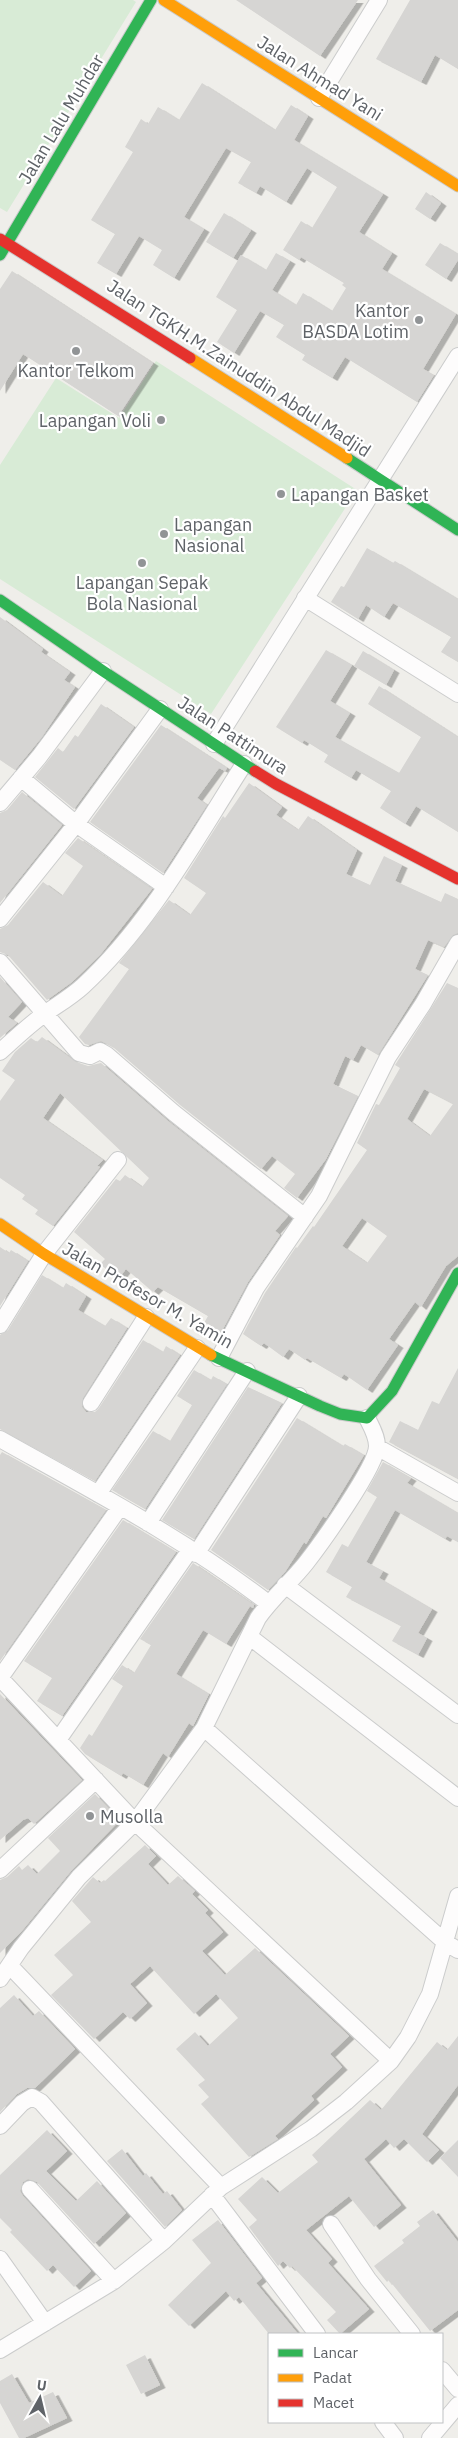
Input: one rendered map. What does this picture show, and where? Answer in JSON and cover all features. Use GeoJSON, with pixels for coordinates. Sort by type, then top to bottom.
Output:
{"type":"FeatureCollection","features":[{"type":"Feature","properties":{"kind":"street","name":"Jalan Lalu Muhdar"},"geometry":{"type":"LineString","coordinates":[[0,255],[4,241],[151,0]]}},
{"type":"Feature","properties":{"kind":"street","name":"Jalan Ahmad Yani"},"geometry":{"type":"LineString","coordinates":[[164,0],[458,186]]}},
{"type":"Feature","properties":{"kind":"street"},"geometry":{"type":"LineString","coordinates":[[319,98],[379,0]]}},
{"type":"Feature","properties":{"kind":"street","name":"Jalan TGKH.M.Zainuddin Abdul Madjid"},"geometry":{"type":"LineString","coordinates":[[4,241],[102,301],[458,530]]}},
{"type":"Feature","properties":{"kind":"street"},"geometry":{"type":"LineString","coordinates":[[214,744],[458,356]]}},
{"type":"Feature","properties":{"kind":"street"},"geometry":{"type":"LineString","coordinates":[[305,598],[458,694]]}},
{"type":"Feature","properties":{"kind":"street","name":"Jalan Pattimura"},"geometry":{"type":"LineString","coordinates":[[0,600],[102,671],[276,784],[458,879]]}},
{"type":"Feature","properties":{"kind":"street"},"geometry":{"type":"LineString","coordinates":[[0,802],[83,700],[102,671]]}},
{"type":"Feature","properties":{"kind":"street"},"geometry":{"type":"LineString","coordinates":[[0,919],[76,824],[160,709]]}},
{"type":"Feature","properties":{"kind":"street"},"geometry":{"type":"LineString","coordinates":[[0,1052],[24,1029],[60,1005],[84,985],[131,935],[166,887],[244,764]]}},
{"type":"Feature","properties":{"kind":"street"},"geometry":{"type":"LineString","coordinates":[[21,778],[76,824],[166,887]]}},
{"type":"Feature","properties":{"kind":"street"},"geometry":{"type":"LineString","coordinates":[[219,1358],[256,1288],[319,1196],[388,1057],[418,1012],[458,943]]}},
{"type":"Feature","properties":{"kind":"street"},"geometry":{"type":"LineString","coordinates":[[0,962],[79,1053],[90,1056],[100,1051],[107,1055],[174,1113],[305,1217]]}},
{"type":"Feature","properties":{"kind":"street"},"geometry":{"type":"LineString","coordinates":[[0,1325],[44,1254],[118,1160]]}},
{"type":"Feature","properties":{"kind":"street","name":"Jalan Profesor M. Yamin"},"geometry":{"type":"LineString","coordinates":[[0,1224],[44,1254],[197,1348],[340,1414],[367,1418]]}},
{"type":"Feature","properties":{"kind":"street"},"geometry":{"type":"LineString","coordinates":[[316,2333],[216,2191],[5,1973],[20,1948],[79,1877],[135,1822],[204,1728],[258,1618],[268,1603],[305,1564],[369,1469],[377,1446],[375,1434],[367,1418],[392,1391],[458,1273]]}},
{"type":"Feature","properties":{"kind":"street"},"geometry":{"type":"LineString","coordinates":[[91,1402],[146,1317]]}},
{"type":"Feature","properties":{"kind":"street"},"geometry":{"type":"LineString","coordinates":[[98,1494],[197,1348]]}},
{"type":"Feature","properties":{"kind":"street"},"geometry":{"type":"LineString","coordinates":[[148,1523],[247,1371]]}},
{"type":"Feature","properties":{"kind":"street"},"geometry":{"type":"LineString","coordinates":[[58,1740],[193,1552],[299,1396]]}},
{"type":"Feature","properties":{"kind":"street"},"geometry":{"type":"LineString","coordinates":[[0,1439],[148,1523],[233,1576],[268,1603]]}},
{"type":"Feature","properties":{"kind":"street"},"geometry":{"type":"LineString","coordinates":[[377,1446],[458,1493]]}},
{"type":"Feature","properties":{"kind":"street"},"geometry":{"type":"LineString","coordinates":[[120,1507],[0,1678],[135,1822],[391,2061]]}},
{"type":"Feature","properties":{"kind":"street"},"geometry":{"type":"LineString","coordinates":[[285,1585],[458,1715]]}},
{"type":"Feature","properties":{"kind":"street"},"geometry":{"type":"LineString","coordinates":[[250,1636],[458,1798]]}},
{"type":"Feature","properties":{"kind":"street"},"geometry":{"type":"LineString","coordinates":[[204,1728],[452,1946]]}},
{"type":"Feature","properties":{"kind":"street"},"geometry":{"type":"LineString","coordinates":[[0,1870],[96,1780]]}},
{"type":"Feature","properties":{"kind":"street"},"geometry":{"type":"LineString","coordinates":[[0,2350],[114,2281],[164,2242],[216,2191],[311,2129],[346,2102],[391,2061],[408,2037],[452,1946],[458,1896]]}},
{"type":"Feature","properties":{"kind":"street"},"geometry":{"type":"LineString","coordinates":[[0,2126],[22,2103],[32,2098],[41,2102],[164,2242]]}},
{"type":"Feature","properties":{"kind":"street"},"geometry":{"type":"LineString","coordinates":[[30,2189],[114,2281]]}},
{"type":"Feature","properties":{"kind":"street"},"geometry":{"type":"LineString","coordinates":[[331,2224],[368,2279],[411,2333]]}},
{"type":"Feature","properties":{"kind":"street"},"geometry":{"type":"LineString","coordinates":[[0,2260],[45,2323]]}},
{"type":"Feature","properties":{"kind":"street"},"geometry":{"type":"LineString","coordinates":[[443,2371],[458,2390]]}},
{"type":"Feature","properties":{"kind":"street"},"geometry":{"type":"LineString","coordinates":[[430,2438],[454,2415]]}},
{"type":"Feature","properties":{"kind":"street"},"geometry":{"type":"LineString","coordinates":[[384,2423],[395,2438]]}},
{"type":"Feature","properties":{"kind":"green space"},"geometry":{"type":"Polygon","coordinates":[[[0,0],[133,0],[136,2],[7,212],[0,208],[0,0]]]}},
{"type":"Feature","properties":{"kind":"green space","name":"Lapangan Nasional"},"geometry":{"type":"Polygon","coordinates":[[[156,361],[357,490],[211,714],[0,579],[0,465],[56,378],[119,418],[156,361]]]}},
{"type":"Feature","properties":{"kind":"building"},"geometry":{"type":"Polygon","coordinates":[[[236,0],[358,0],[320,56],[236,0]]]}},
{"type":"Feature","properties":{"kind":"building"},"geometry":{"type":"Polygon","coordinates":[[[410,0],[458,0],[458,69],[435,55],[421,82],[376,59],[410,0]]]}},
{"type":"Feature","properties":{"kind":"building"},"geometry":{"type":"Polygon","coordinates":[[[202,83],[275,130],[291,105],[308,116],[294,140],[383,194],[359,232],[392,253],[382,269],[456,314],[423,369],[434,375],[417,402],[345,357],[332,378],[302,360],[305,355],[276,337],[284,325],[260,311],[234,353],[217,342],[237,310],[216,297],[241,255],[266,270],[276,253],[290,261],[272,290],[296,305],[303,293],[332,311],[346,288],[342,285],[344,283],[301,257],[299,260],[283,250],[301,221],[312,228],[337,187],[307,168],[286,202],[260,186],[256,193],[238,183],[251,162],[226,148],[184,217],[204,229],[174,278],[153,265],[162,250],[139,236],[116,274],[97,263],[115,234],[91,220],[133,152],[125,147],[141,119],[148,124],[158,107],[179,120],[202,83]]]}},
{"type":"Feature","properties":{"kind":"building"},"geometry":{"type":"Polygon","coordinates":[[[426,192],[441,203],[430,219],[415,209],[426,192]]]}},
{"type":"Feature","properties":{"kind":"building"},"geometry":{"type":"Polygon","coordinates":[[[224,213],[251,230],[233,258],[206,242],[224,213]]]}},
{"type":"Feature","properties":{"kind":"building"},"geometry":{"type":"Polygon","coordinates":[[[440,243],[458,254],[458,260],[446,279],[425,265],[440,243]]]}},
{"type":"Feature","properties":{"kind":"building","name":"Kantor Telkom"},"geometry":{"type":"Polygon","coordinates":[[[12,271],[153,363],[118,416],[23,354],[0,391],[0,289],[12,271]]]}},
{"type":"Feature","properties":{"kind":"building"},"geometry":{"type":"Polygon","coordinates":[[[367,548],[393,563],[395,561],[458,599],[458,662],[441,652],[451,637],[393,603],[384,617],[366,605],[358,619],[331,602],[341,586],[344,587],[367,548]]]}},
{"type":"Feature","properties":{"kind":"building"},"geometry":{"type":"Polygon","coordinates":[[[0,617],[43,649],[41,652],[70,672],[64,680],[75,687],[42,737],[15,770],[0,760],[0,617]]]}},
{"type":"Feature","properties":{"kind":"building"},"geometry":{"type":"Polygon","coordinates":[[[326,650],[352,665],[330,701],[350,713],[335,737],[399,773],[421,737],[368,704],[379,686],[458,737],[458,832],[416,806],[405,824],[380,808],[391,791],[356,770],[351,778],[324,762],[328,755],[304,740],[302,743],[276,727],[326,650]]]}},
{"type":"Feature","properties":{"kind":"building"},"geometry":{"type":"Polygon","coordinates":[[[363,651],[394,670],[386,685],[354,666],[363,651]]]}},
{"type":"Feature","properties":{"kind":"building"},"geometry":{"type":"Polygon","coordinates":[[[101,704],[134,727],[74,809],[35,777],[58,748],[63,752],[75,735],[78,737],[101,704]]]}},
{"type":"Feature","properties":{"kind":"building"},"geometry":{"type":"Polygon","coordinates":[[[161,725],[227,768],[225,771],[219,768],[197,798],[207,805],[163,873],[90,822],[161,725]]]}},
{"type":"Feature","properties":{"kind":"building"},"geometry":{"type":"Polygon","coordinates":[[[249,783],[282,807],[276,815],[298,830],[308,816],[357,850],[346,874],[370,885],[384,856],[402,865],[395,881],[441,902],[445,893],[458,899],[458,933],[453,935],[444,947],[428,940],[415,969],[428,975],[378,1055],[361,1045],[353,1060],[345,1056],[333,1084],[358,1096],[326,1159],[297,1198],[284,1188],[295,1174],[272,1156],[261,1169],[180,1105],[113,1047],[101,1041],[89,1045],[85,1044],[79,1037],[129,969],[119,963],[169,900],[190,915],[206,893],[184,878],[223,816],[225,818],[249,783]]]}},
{"type":"Feature","properties":{"kind":"building"},"geometry":{"type":"Polygon","coordinates":[[[22,792],[62,825],[0,903],[0,813],[7,810],[22,792]]]}},
{"type":"Feature","properties":{"kind":"building"},"geometry":{"type":"Polygon","coordinates":[[[78,838],[152,889],[100,955],[72,982],[47,1000],[8,955],[0,952],[0,929],[8,925],[43,882],[62,896],[83,866],[65,853],[78,838]]]}},
{"type":"Feature","properties":{"kind":"building"},"geometry":{"type":"Polygon","coordinates":[[[0,977],[22,1002],[8,1017],[17,1023],[0,1038],[0,977]]]}},
{"type":"Feature","properties":{"kind":"building"},"geometry":{"type":"Polygon","coordinates":[[[447,983],[458,988],[458,1256],[446,1266],[421,1307],[415,1302],[389,1339],[398,1345],[367,1390],[344,1374],[341,1378],[307,1358],[305,1360],[289,1349],[283,1357],[264,1343],[261,1346],[243,1334],[265,1293],[296,1247],[314,1227],[367,1150],[357,1143],[376,1104],[379,1105],[400,1068],[395,1065],[447,983]],[[424,1089],[407,1119],[430,1136],[453,1104],[424,1089]],[[362,1218],[342,1246],[367,1263],[387,1236],[362,1218]]]}},
{"type":"Feature","properties":{"kind":"building"},"geometry":{"type":"Polygon","coordinates":[[[42,1037],[76,1062],[88,1066],[101,1063],[168,1121],[288,1216],[275,1231],[280,1235],[248,1282],[216,1342],[199,1332],[208,1316],[158,1287],[153,1292],[126,1269],[118,1279],[100,1264],[105,1259],[74,1232],[116,1179],[120,1181],[125,1175],[142,1187],[149,1178],[60,1093],[43,1118],[103,1160],[97,1166],[100,1167],[53,1226],[35,1214],[38,1210],[22,1199],[25,1195],[0,1178],[0,1101],[15,1080],[2,1071],[15,1052],[31,1038],[37,1042],[42,1037]]]}},
{"type":"Feature","properties":{"kind":"building"},"geometry":{"type":"Polygon","coordinates":[[[0,1247],[9,1253],[11,1250],[28,1261],[0,1306],[0,1247]]]}},
{"type":"Feature","properties":{"kind":"building"},"geometry":{"type":"Polygon","coordinates":[[[42,1275],[63,1288],[66,1283],[86,1296],[78,1310],[105,1326],[111,1318],[127,1328],[83,1398],[82,1407],[86,1412],[95,1412],[99,1408],[143,1340],[163,1352],[166,1346],[180,1355],[95,1481],[0,1429],[0,1335],[8,1330],[42,1275]]]}},
{"type":"Feature","properties":{"kind":"building"},"geometry":{"type":"Polygon","coordinates":[[[458,1368],[458,1479],[389,1442],[400,1421],[418,1430],[432,1401],[439,1404],[458,1368]]]}},
{"type":"Feature","properties":{"kind":"building"},"geometry":{"type":"Polygon","coordinates":[[[194,1370],[211,1380],[213,1376],[227,1384],[145,1509],[112,1490],[153,1431],[170,1441],[192,1405],[177,1396],[194,1370]]]}},
{"type":"Feature","properties":{"kind":"building"},"geometry":{"type":"Polygon","coordinates":[[[248,1387],[282,1403],[194,1539],[162,1520],[248,1387]]]}},
{"type":"Feature","properties":{"kind":"building"},"geometry":{"type":"Polygon","coordinates":[[[297,1418],[343,1446],[345,1444],[364,1455],[326,1518],[323,1516],[306,1544],[304,1542],[285,1572],[268,1590],[211,1550],[297,1418]]]}},
{"type":"Feature","properties":{"kind":"building"},"geometry":{"type":"Polygon","coordinates":[[[2,1452],[106,1510],[0,1661],[0,1455],[2,1452]]]}},
{"type":"Feature","properties":{"kind":"building"},"geometry":{"type":"Polygon","coordinates":[[[383,1462],[411,1478],[407,1483],[458,1513],[458,1542],[447,1536],[445,1539],[395,1510],[366,1562],[383,1571],[379,1578],[432,1609],[418,1633],[427,1638],[418,1655],[392,1641],[401,1626],[346,1597],[352,1587],[326,1572],[342,1544],[348,1547],[377,1497],[367,1491],[383,1462]]]}},
{"type":"Feature","properties":{"kind":"building"},"geometry":{"type":"Polygon","coordinates":[[[123,1520],[176,1552],[62,1716],[37,1701],[52,1678],[24,1661],[123,1520]]]}},
{"type":"Feature","properties":{"kind":"building"},"geometry":{"type":"Polygon","coordinates":[[[193,1563],[254,1605],[253,1608],[250,1606],[226,1644],[203,1630],[176,1674],[209,1694],[193,1726],[189,1723],[168,1757],[163,1753],[143,1785],[123,1773],[121,1776],[85,1754],[80,1748],[89,1734],[92,1736],[123,1686],[112,1679],[122,1665],[134,1673],[151,1645],[140,1639],[193,1563]]]}},
{"type":"Feature","properties":{"kind":"building"},"geometry":{"type":"Polygon","coordinates":[[[0,1694],[82,1780],[34,1824],[28,1818],[23,1820],[0,1840],[0,1694]]]}},
{"type":"Feature","properties":{"kind":"building"},"geometry":{"type":"Polygon","coordinates":[[[95,1794],[120,1820],[71,1871],[21,1932],[0,1953],[0,1880],[7,1877],[19,1866],[22,1870],[28,1865],[37,1874],[60,1851],[48,1838],[95,1794]]]}},
{"type":"Feature","properties":{"kind":"building"},"geometry":{"type":"Polygon","coordinates":[[[145,1845],[156,1856],[148,1864],[168,1885],[178,1876],[195,1891],[192,1894],[208,1910],[205,1913],[223,1932],[202,1951],[225,1975],[255,1948],[349,2036],[330,2054],[342,2067],[311,2096],[314,2100],[275,2136],[278,2139],[249,2157],[201,2104],[209,2097],[198,2085],[205,2080],[176,2049],[195,2032],[208,2046],[238,2018],[216,1994],[194,2014],[150,1966],[130,1984],[147,2003],[130,2019],[123,2012],[94,2039],[51,1995],[73,1975],[54,1955],[91,1922],[72,1901],[93,1877],[100,1883],[105,1881],[145,1845]]]}},
{"type":"Feature","properties":{"kind":"building"},"geometry":{"type":"Polygon","coordinates":[[[14,1995],[33,2016],[39,2011],[75,2049],[35,2088],[27,2088],[17,2094],[0,2112],[0,2008],[14,1995]]]}},
{"type":"Feature","properties":{"kind":"building"},"geometry":{"type":"Polygon","coordinates":[[[458,2036],[458,2085],[422,2134],[439,2150],[427,2162],[404,2139],[394,2148],[386,2139],[364,2159],[401,2205],[374,2227],[349,2196],[306,2230],[332,2259],[328,2263],[369,2309],[339,2333],[327,2320],[336,2312],[292,2266],[290,2268],[283,2261],[278,2266],[249,2227],[257,2220],[238,2199],[262,2177],[278,2193],[318,2162],[312,2155],[370,2100],[381,2110],[437,2042],[447,2050],[458,2036]]]}},
{"type":"Feature","properties":{"kind":"building"},"geometry":{"type":"Polygon","coordinates":[[[47,2130],[67,2151],[46,2171],[76,2201],[97,2181],[126,2213],[94,2244],[37,2182],[28,2179],[23,2182],[20,2191],[23,2196],[91,2271],[74,2287],[53,2265],[47,2271],[10,2232],[12,2230],[0,2218],[0,2175],[47,2130]]]}},
{"type":"Feature","properties":{"kind":"building"},"geometry":{"type":"Polygon","coordinates":[[[458,2140],[458,2177],[440,2158],[458,2140]]]}},
{"type":"Feature","properties":{"kind":"building"},"geometry":{"type":"Polygon","coordinates":[[[122,2149],[143,2176],[146,2173],[163,2194],[167,2191],[182,2210],[165,2227],[107,2161],[122,2149]]]}},
{"type":"Feature","properties":{"kind":"building"},"geometry":{"type":"Polygon","coordinates":[[[433,2210],[458,2242],[458,2310],[430,2331],[389,2280],[387,2282],[374,2266],[404,2243],[402,2240],[420,2226],[417,2222],[433,2210]]]}},
{"type":"Feature","properties":{"kind":"building"},"geometry":{"type":"Polygon","coordinates":[[[218,2220],[262,2278],[256,2283],[297,2333],[268,2333],[239,2297],[234,2301],[226,2291],[189,2326],[168,2305],[211,2263],[192,2240],[218,2220]]]}},
{"type":"Feature","properties":{"kind":"building"},"geometry":{"type":"Polygon","coordinates":[[[145,2355],[160,2385],[141,2394],[126,2365],[145,2355]]]}},
{"type":"Feature","properties":{"kind":"building"},"geometry":{"type":"Polygon","coordinates":[[[12,2374],[29,2403],[53,2392],[67,2418],[24,2438],[19,2438],[0,2403],[0,2381],[12,2374]]]}},
{"type":"Feature","properties":{"kind":"traffic: fast"},"geometry":{"type":"LineString","coordinates":[[0,255],[151,0]]}},
{"type":"Feature","properties":{"kind":"traffic: fast"},"geometry":{"type":"LineString","coordinates":[[347,458],[458,530]]}},
{"type":"Feature","properties":{"kind":"traffic: fast"},"geometry":{"type":"LineString","coordinates":[[0,600],[103,671],[255,771]]}},
{"type":"Feature","properties":{"kind":"traffic: fast"},"geometry":{"type":"LineString","coordinates":[[211,1355],[320,1406],[340,1414],[367,1418],[392,1391],[458,1273]]}},
{"type":"Feature","properties":{"kind":"traffic: slow"},"geometry":{"type":"LineString","coordinates":[[164,0],[458,186]]}},
{"type":"Feature","properties":{"kind":"traffic: slow"},"geometry":{"type":"LineString","coordinates":[[190,358],[347,458]]}},
{"type":"Feature","properties":{"kind":"traffic: slow"},"geometry":{"type":"LineString","coordinates":[[0,1224],[44,1254],[211,1355]]}},
{"type":"Feature","properties":{"kind":"traffic: jam"},"geometry":{"type":"LineString","coordinates":[[0,239],[190,358]]}},
{"type":"Feature","properties":{"kind":"traffic: jam"},"geometry":{"type":"LineString","coordinates":[[255,771],[276,784],[458,879]]}},
{"type":"Feature","properties":{"kind":"place","name":"Kantor BASDA Lotim"},"geometry":{"type":"Point","coordinates":[419,320]}},
{"type":"Feature","properties":{"kind":"place","name":"Kantor Telkom"},"geometry":{"type":"Point","coordinates":[76,351]}},
{"type":"Feature","properties":{"kind":"place","name":"Lapangan Voli"},"geometry":{"type":"Point","coordinates":[161,420]}},
{"type":"Feature","properties":{"kind":"place","name":"Lapangan Basket"},"geometry":{"type":"Point","coordinates":[281,494]}},
{"type":"Feature","properties":{"kind":"place","name":"Lapangan Nasional"},"geometry":{"type":"Point","coordinates":[164,534]}},
{"type":"Feature","properties":{"kind":"place","name":"Lapangan Sepak Bola Nasional"},"geometry":{"type":"Point","coordinates":[142,563]}},
{"type":"Feature","properties":{"kind":"place","name":"Musolla"},"geometry":{"type":"Point","coordinates":[90,1816]}}]}
